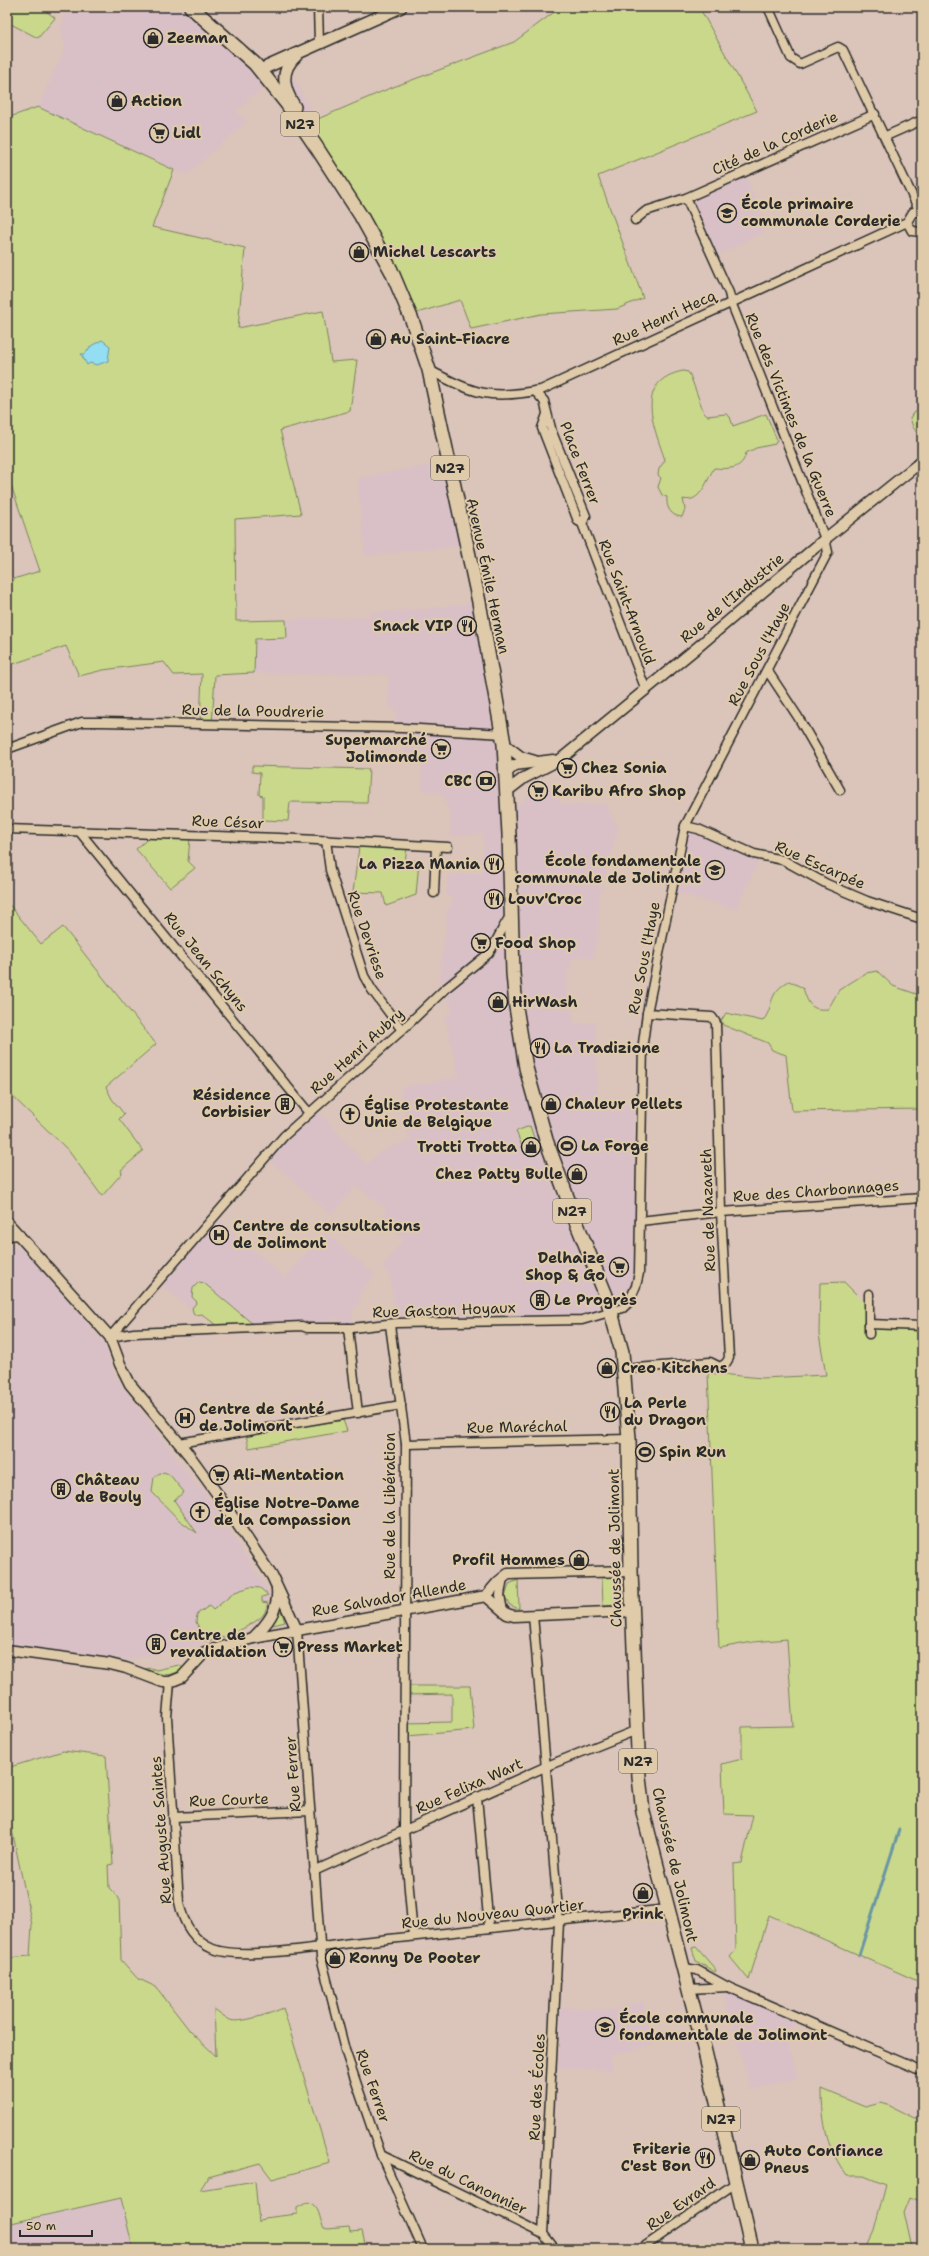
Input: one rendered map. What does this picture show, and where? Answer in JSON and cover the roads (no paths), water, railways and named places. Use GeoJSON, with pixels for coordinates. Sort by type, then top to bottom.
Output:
{"type":"FeatureCollection","features":[{"type":"Feature","properties":{"kind":"main road","name":"Avenue Émile Herman"},"geometry":{"type":"LineString","coordinates":[[191,7],[260,70],[287,104],[338,181],[391,270],[412,320],[429,370],[479,602],[503,739],[506,773]]}},
{"type":"Feature","properties":{"kind":"main road"},"geometry":{"type":"LineString","coordinates":[[260,70],[401,7]]}},
{"type":"Feature","properties":{"kind":"main road"},"geometry":{"type":"LineString","coordinates":[[302,51],[295,57],[285,71],[284,88],[327,154],[338,181]]}},
{"type":"Feature","properties":{"kind":"main road","name":"N27"},"geometry":{"type":"LineString","coordinates":[[506,773],[507,791]]}},
{"type":"Feature","properties":{"kind":"main road","name":"Chaussée de Jolimont"},"geometry":{"type":"LineString","coordinates":[[507,791],[516,1007],[531,1086],[553,1161],[612,1312],[621,1343],[625,1370],[629,1439],[632,1611],[639,1777],[643,1812],[684,1968],[752,2249]]}},
{"type":"Feature","properties":{"kind":"street"},"geometry":{"type":"LineString","coordinates":[[318,7],[319,43]]}},
{"type":"Feature","properties":{"kind":"street"},"geometry":{"type":"LineString","coordinates":[[768,7],[791,58],[800,64],[838,47],[846,54],[921,212]]}},
{"type":"Feature","properties":{"kind":"street","name":"Cité de la Corderie"},"geometry":{"type":"LineString","coordinates":[[635,220],[646,211],[686,198],[875,114]]}},
{"type":"Feature","properties":{"kind":"street"},"geometry":{"type":"LineString","coordinates":[[886,136],[922,120]]}},
{"type":"Feature","properties":{"kind":"street"},"geometry":{"type":"LineString","coordinates":[[686,198],[729,293],[731,302]]}},
{"type":"Feature","properties":{"kind":"street","name":"Rue Henri Hecq"},"geometry":{"type":"LineString","coordinates":[[429,370],[479,394],[506,396],[535,392],[547,388],[907,222],[910,214],[921,212]]}},
{"type":"Feature","properties":{"kind":"street"},"geometry":{"type":"LineString","coordinates":[[907,222],[912,231],[922,232]]}},
{"type":"Feature","properties":{"kind":"street","name":"Rue des Victimes de la Guerre"},"geometry":{"type":"LineString","coordinates":[[731,302],[825,539]]}},
{"type":"Feature","properties":{"kind":"street"},"geometry":{"type":"LineString","coordinates":[[544,401],[547,388]]}},
{"type":"Feature","properties":{"kind":"street"},"geometry":{"type":"LineString","coordinates":[[535,392],[544,401]]}},
{"type":"Feature","properties":{"kind":"street","name":"Place Ferrer"},"geometry":{"type":"LineString","coordinates":[[544,401],[547,414],[542,428],[578,521],[582,523]]}},
{"type":"Feature","properties":{"kind":"street","name":"Rue de l'Industrie"},"geometry":{"type":"LineString","coordinates":[[507,791],[524,778],[561,759],[646,690],[825,539],[922,461]]}},
{"type":"Feature","properties":{"kind":"street","name":"Rue Saint-Arnould"},"geometry":{"type":"LineString","coordinates":[[582,523],[646,690]]}},
{"type":"Feature","properties":{"kind":"street","name":"Rue Sous l'Haye"},"geometry":{"type":"LineString","coordinates":[[612,1312],[623,1308],[636,1286],[639,1273],[642,1050],[647,1012],[685,826],[827,555],[828,548],[825,539]]}},
{"type":"Feature","properties":{"kind":"street"},"geometry":{"type":"LineString","coordinates":[[767,670],[798,717],[840,790]]}},
{"type":"Feature","properties":{"kind":"street","name":"Rue de la Poudrerie"},"geometry":{"type":"LineString","coordinates":[[7,749],[82,722],[403,728],[503,739]]}},
{"type":"Feature","properties":{"kind":"street","name":"Rue de l'Industrie"},"geometry":{"type":"LineString","coordinates":[[503,739],[516,754],[528,760],[549,761]]}},
{"type":"Feature","properties":{"kind":"street","name":"Rue de l'Industrie"},"geometry":{"type":"LineString","coordinates":[[506,773],[515,765],[561,759]]}},
{"type":"Feature","properties":{"kind":"street","name":"Rue Escarpée"},"geometry":{"type":"LineString","coordinates":[[685,826],[698,829],[754,854],[783,860],[827,884],[867,901],[922,919]]}},
{"type":"Feature","properties":{"kind":"street","name":"Rue César"},"geometry":{"type":"LineString","coordinates":[[7,829],[326,840],[448,847]]}},
{"type":"Feature","properties":{"kind":"street","name":"Rue Jean Schyns"},"geometry":{"type":"LineString","coordinates":[[79,831],[309,1113]]}},
{"type":"Feature","properties":{"kind":"street","name":"Rue Devriese"},"geometry":{"type":"LineString","coordinates":[[326,840],[330,870],[364,976],[372,990],[402,1030]]}},
{"type":"Feature","properties":{"kind":"street"},"geometry":{"type":"LineString","coordinates":[[434,893],[436,846]]}},
{"type":"Feature","properties":{"kind":"street","name":"Rue Henri Aubry"},"geometry":{"type":"LineString","coordinates":[[110,1336],[284,1136],[402,1030],[445,989],[488,954],[501,928],[511,915]]}},
{"type":"Feature","properties":{"kind":"street","name":"Rue de Nazareth"},"geometry":{"type":"LineString","coordinates":[[625,1370],[710,1362],[720,1367],[726,1363],[729,1358],[721,1212],[715,1020],[712,1018],[647,1012]]}},
{"type":"Feature","properties":{"kind":"street","name":"Rue des Charbonnages"},"geometry":{"type":"LineString","coordinates":[[640,1221],[721,1212],[922,1198]]}},
{"type":"Feature","properties":{"kind":"street"},"geometry":{"type":"LineString","coordinates":[[7,1222],[110,1336]]}},
{"type":"Feature","properties":{"kind":"street"},"geometry":{"type":"LineString","coordinates":[[7,1236],[20,1235]]}},
{"type":"Feature","properties":{"kind":"street"},"geometry":{"type":"LineString","coordinates":[[869,1294],[869,1334]]}},
{"type":"Feature","properties":{"kind":"street","name":"Rue Gaston Hoyaux"},"geometry":{"type":"LineString","coordinates":[[110,1336],[134,1332],[226,1328],[302,1326],[307,1328],[348,1328],[390,1325],[396,1323],[582,1320],[612,1312]]}},
{"type":"Feature","properties":{"kind":"street"},"geometry":{"type":"LineString","coordinates":[[870,1324],[922,1326]]}},
{"type":"Feature","properties":{"kind":"street","name":"Rue de la Libération"},"geometry":{"type":"LineString","coordinates":[[390,1325],[406,1444],[404,1831],[413,1936]]}},
{"type":"Feature","properties":{"kind":"street"},"geometry":{"type":"LineString","coordinates":[[348,1328],[358,1413]]}},
{"type":"Feature","properties":{"kind":"street","name":"Rue Ferrer"},"geometry":{"type":"LineString","coordinates":[[110,1336],[120,1364],[130,1384],[179,1443],[218,1495],[276,1583],[297,1630],[321,1956],[326,1982],[345,2050],[381,2155],[422,2249]]}},
{"type":"Feature","properties":{"kind":"street"},"geometry":{"type":"LineString","coordinates":[[179,1443],[401,1405]]}},
{"type":"Feature","properties":{"kind":"street","name":"Rue Maréchal"},"geometry":{"type":"LineString","coordinates":[[406,1444],[629,1439]]}},
{"type":"Feature","properties":{"kind":"street"},"geometry":{"type":"LineString","coordinates":[[631,1571],[508,1574],[503,1577],[486,1596],[503,1611],[514,1616],[632,1611]]}},
{"type":"Feature","properties":{"kind":"street"},"geometry":{"type":"LineString","coordinates":[[503,1577],[500,1595],[503,1611]]}},
{"type":"Feature","properties":{"kind":"street"},"geometry":{"type":"LineString","coordinates":[[253,1638],[268,1621],[277,1606],[276,1583]]}},
{"type":"Feature","properties":{"kind":"street","name":"Rue Salvador Allende"},"geometry":{"type":"LineString","coordinates":[[170,1682],[182,1677],[205,1652],[253,1638],[486,1596]]}},
{"type":"Feature","properties":{"kind":"street","name":"Rue des Écoles"},"geometry":{"type":"LineString","coordinates":[[533,1615],[547,1766],[559,1922],[543,2234]]}},
{"type":"Feature","properties":{"kind":"street"},"geometry":{"type":"LineString","coordinates":[[7,1650],[110,1664],[126,1668],[163,1682],[170,1682]]}},
{"type":"Feature","properties":{"kind":"street","name":"Rue Auguste Saintes"},"geometry":{"type":"LineString","coordinates":[[170,1682],[167,1718],[178,1894],[182,1914],[194,1935],[202,1943],[213,1949],[242,1953],[321,1946]]}},
{"type":"Feature","properties":{"kind":"street","name":"Rue Felixa Wart"},"geometry":{"type":"LineString","coordinates":[[314,1871],[547,1766],[637,1730]]}},
{"type":"Feature","properties":{"kind":"street"},"geometry":{"type":"LineString","coordinates":[[477,1797],[489,1928]]}},
{"type":"Feature","properties":{"kind":"street","name":"Rue Courte"},"geometry":{"type":"LineString","coordinates":[[173,1816],[310,1811]]}},
{"type":"Feature","properties":{"kind":"street","name":"Rue du Nouveau Quartier"},"geometry":{"type":"LineString","coordinates":[[321,1946],[559,1922],[668,1909]]}},
{"type":"Feature","properties":{"kind":"street"},"geometry":{"type":"LineString","coordinates":[[684,1968],[697,1970],[728,1987],[922,2071]]}},
{"type":"Feature","properties":{"kind":"street"},"geometry":{"type":"LineString","coordinates":[[688,1989],[728,1987]]}},
{"type":"Feature","properties":{"kind":"street","name":"Rue du Canonnier"},"geometry":{"type":"LineString","coordinates":[[381,2155],[543,2234]]}},
{"type":"Feature","properties":{"kind":"street","name":"Rue Evrard"},"geometry":{"type":"LineString","coordinates":[[641,2249],[737,2182]]}},
{"type":"Feature","properties":{"kind":"street"},"geometry":{"type":"LineString","coordinates":[[543,2234],[555,2249]]}},
{"type":"Feature","properties":{"kind":"water"},"geometry":{"type":"Polygon","coordinates":[[[102,340],[110,346],[108,361],[97,365],[90,363],[87,365],[81,354],[85,354],[91,346],[102,340]]]}},
{"type":"Feature","properties":{"kind":"waterway"},"geometry":{"type":"LineString","coordinates":[[859,1955],[899,1830]]}},
{"type":"Feature","properties":{"kind":"place","name":"Zeeman"},"geometry":{"type":"Point","coordinates":[153,38]}},
{"type":"Feature","properties":{"kind":"place","name":"Action"},"geometry":{"type":"Point","coordinates":[117,101]}},
{"type":"Feature","properties":{"kind":"place","name":"Lidl"},"geometry":{"type":"Point","coordinates":[159,133]}},
{"type":"Feature","properties":{"kind":"place","name":"École primaire communale Corderie"},"geometry":{"type":"Point","coordinates":[727,213]}},
{"type":"Feature","properties":{"kind":"place","name":"Michel Lescarts"},"geometry":{"type":"Point","coordinates":[359,252]}},
{"type":"Feature","properties":{"kind":"place","name":"Au Saint-Fiacre"},"geometry":{"type":"Point","coordinates":[376,339]}},
{"type":"Feature","properties":{"kind":"place","name":"Snack VIP"},"geometry":{"type":"Point","coordinates":[467,626]}},
{"type":"Feature","properties":{"kind":"place","name":"Supermarché Jolimonde"},"geometry":{"type":"Point","coordinates":[441,749]}},
{"type":"Feature","properties":{"kind":"place","name":"Chez Sonia"},"geometry":{"type":"Point","coordinates":[567,768]}},
{"type":"Feature","properties":{"kind":"place","name":"CBC"},"geometry":{"type":"Point","coordinates":[486,781]}},
{"type":"Feature","properties":{"kind":"place","name":"Karibu Afro Shop"},"geometry":{"type":"Point","coordinates":[538,791]}},
{"type":"Feature","properties":{"kind":"place","name":"La Pizza Mania"},"geometry":{"type":"Point","coordinates":[494,864]}},
{"type":"Feature","properties":{"kind":"place","name":"École fondamentale communale de Jolimont"},"geometry":{"type":"Point","coordinates":[715,870]}},
{"type":"Feature","properties":{"kind":"place","name":"Louv'Croc"},"geometry":{"type":"Point","coordinates":[494,899]}},
{"type":"Feature","properties":{"kind":"place","name":"Food Shop"},"geometry":{"type":"Point","coordinates":[481,943]}},
{"type":"Feature","properties":{"kind":"place","name":"HirWash"},"geometry":{"type":"Point","coordinates":[498,1002]}},
{"type":"Feature","properties":{"kind":"place","name":"La Tradizione"},"geometry":{"type":"Point","coordinates":[540,1048]}},
{"type":"Feature","properties":{"kind":"place","name":"Résidence Corbisier"},"geometry":{"type":"Point","coordinates":[285,1104]}},
{"type":"Feature","properties":{"kind":"place","name":"Chaleur Pellets"},"geometry":{"type":"Point","coordinates":[551,1104]}},
{"type":"Feature","properties":{"kind":"place","name":"Église Protestante Unie de Belgique"},"geometry":{"type":"Point","coordinates":[350,1114]}},
{"type":"Feature","properties":{"kind":"place","name":"La Forge"},"geometry":{"type":"Point","coordinates":[567,1146]}},
{"type":"Feature","properties":{"kind":"place","name":"Trotti Trotta"},"geometry":{"type":"Point","coordinates":[531,1147]}},
{"type":"Feature","properties":{"kind":"place","name":"Chez Patty Bulle"},"geometry":{"type":"Point","coordinates":[577,1174]}},
{"type":"Feature","properties":{"kind":"place","name":"Centre de consultations de Jolimont"},"geometry":{"type":"Point","coordinates":[219,1235]}},
{"type":"Feature","properties":{"kind":"place","name":"Delhaize Shop & Go"},"geometry":{"type":"Point","coordinates":[619,1267]}},
{"type":"Feature","properties":{"kind":"place","name":"Le Progrès"},"geometry":{"type":"Point","coordinates":[540,1300]}},
{"type":"Feature","properties":{"kind":"place","name":"Creo Kitchens"},"geometry":{"type":"Point","coordinates":[607,1368]}},
{"type":"Feature","properties":{"kind":"place","name":"La Perle du Dragon"},"geometry":{"type":"Point","coordinates":[610,1412]}},
{"type":"Feature","properties":{"kind":"place","name":"Centre de Santé de Jolimont"},"geometry":{"type":"Point","coordinates":[185,1418]}},
{"type":"Feature","properties":{"kind":"place","name":"Spin Run"},"geometry":{"type":"Point","coordinates":[645,1452]}},
{"type":"Feature","properties":{"kind":"place","name":"Ali-Mentation"},"geometry":{"type":"Point","coordinates":[219,1475]}},
{"type":"Feature","properties":{"kind":"place","name":"Château de Bouly"},"geometry":{"type":"Point","coordinates":[61,1489]}},
{"type":"Feature","properties":{"kind":"place","name":"Église Notre-Dame de la Compassion"},"geometry":{"type":"Point","coordinates":[200,1512]}},
{"type":"Feature","properties":{"kind":"place","name":"Profil Hommes"},"geometry":{"type":"Point","coordinates":[579,1560]}},
{"type":"Feature","properties":{"kind":"place","name":"Centre de revalidation"},"geometry":{"type":"Point","coordinates":[156,1644]}},
{"type":"Feature","properties":{"kind":"place","name":"Press Market"},"geometry":{"type":"Point","coordinates":[283,1647]}},
{"type":"Feature","properties":{"kind":"place","name":"Prink"},"geometry":{"type":"Point","coordinates":[643,1893]}},
{"type":"Feature","properties":{"kind":"place","name":"Ronny De Pooter"},"geometry":{"type":"Point","coordinates":[335,1958]}},
{"type":"Feature","properties":{"kind":"place","name":"École communale fondamentale de Jolimont"},"geometry":{"type":"Point","coordinates":[605,2027]}},
{"type":"Feature","properties":{"kind":"place","name":"Friterie C'est Bon"},"geometry":{"type":"Point","coordinates":[705,2158]}},
{"type":"Feature","properties":{"kind":"place","name":"Auto Confiance Pneus"},"geometry":{"type":"Point","coordinates":[750,2160]}}]}
